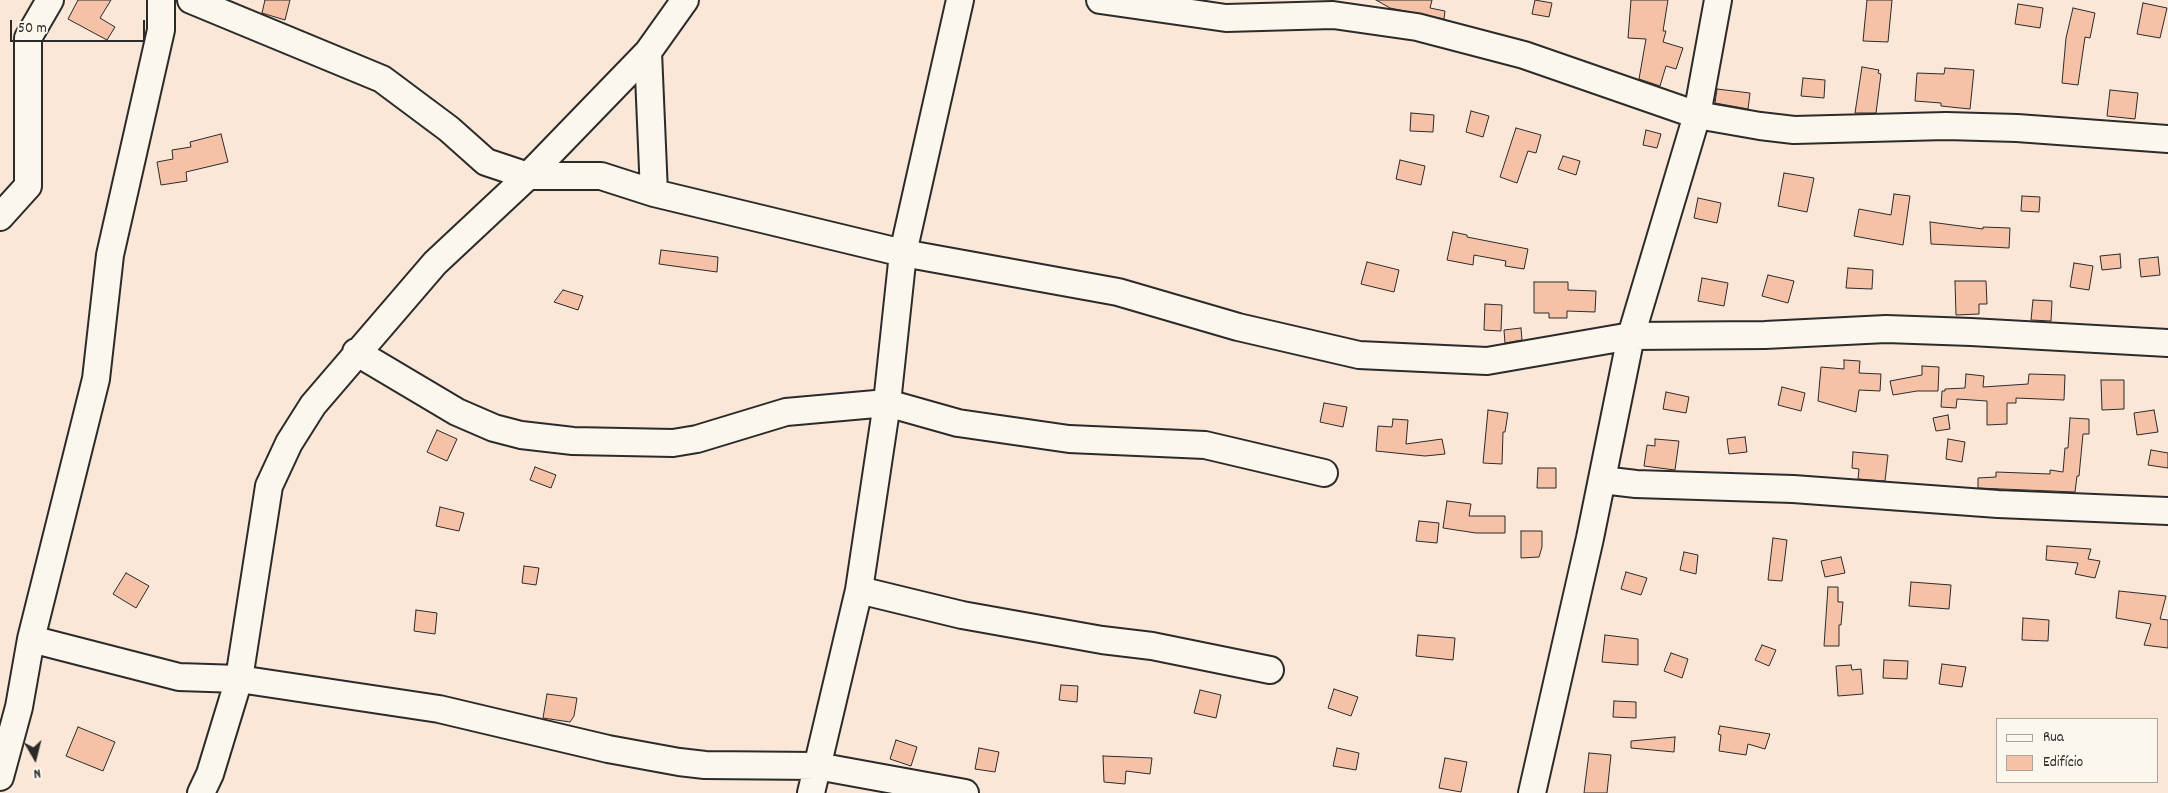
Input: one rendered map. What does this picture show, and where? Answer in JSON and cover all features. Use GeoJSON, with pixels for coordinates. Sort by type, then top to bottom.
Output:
{"type":"FeatureCollection","features":[{"type":"Feature","properties":{"kind":"street"},"geometry":{"type":"LineString","coordinates":[[0,217],[28,186],[28,38],[50,0]]}},
{"type":"Feature","properties":{"kind":"street"},"geometry":{"type":"LineString","coordinates":[[0,778],[19,707],[30,640],[96,378],[110,255],[161,30],[161,0]]}},
{"type":"Feature","properties":{"kind":"street"},"geometry":{"type":"LineString","coordinates":[[191,0],[382,79],[449,129],[486,162],[528,176],[601,176],[654,193],[903,253],[1118,292],[1238,327],[1359,355],[1487,361],[1631,336],[1765,334],[1886,329],[2168,344]]}},
{"type":"Feature","properties":{"kind":"street"},"geometry":{"type":"LineString","coordinates":[[201,793],[210,774],[239,679],[269,486],[289,443],[313,405],[356,352],[435,263],[528,176],[648,52],[685,0]]}},
{"type":"Feature","properties":{"kind":"street"},"geometry":{"type":"LineString","coordinates":[[811,793],[859,590],[887,403],[903,253],[960,0]]}},
{"type":"Feature","properties":{"kind":"street"},"geometry":{"type":"LineString","coordinates":[[1100,0],[1226,18],[1333,15],[1417,28],[1524,55],[1698,115],[1794,130],[1946,126],[2017,128],[2168,139]]}},
{"type":"Feature","properties":{"kind":"street"},"geometry":{"type":"LineString","coordinates":[[1532,793],[1602,480],[1631,336],[1698,115],[1718,0]]}},
{"type":"Feature","properties":{"kind":"street"},"geometry":{"type":"LineString","coordinates":[[648,52],[654,193]]}},
{"type":"Feature","properties":{"kind":"street"},"geometry":{"type":"LineString","coordinates":[[356,352],[457,412],[494,428],[521,435],[572,441],[673,443],[697,439],[786,412],[887,403],[958,423],[1069,439],[1205,445],[1324,472]]}},
{"type":"Feature","properties":{"kind":"street"},"geometry":{"type":"LineString","coordinates":[[1602,480],[1636,484],[1793,489],[1998,504],[2168,511]]}},
{"type":"Feature","properties":{"kind":"street"},"geometry":{"type":"LineString","coordinates":[[859,590],[962,616],[1102,640],[1152,646],[1270,670]]}},
{"type":"Feature","properties":{"kind":"street"},"geometry":{"type":"LineString","coordinates":[[30,640],[179,677],[239,679],[439,709],[608,749],[680,762],[705,765],[817,766],[965,793]]}},
{"type":"Feature","properties":{"kind":"building"},"geometry":{"type":"Polygon","coordinates":[[[78,0],[111,0],[100,18],[115,27],[107,40],[68,19],[78,0]]]}},
{"type":"Feature","properties":{"kind":"building"},"geometry":{"type":"Polygon","coordinates":[[[265,0],[290,0],[285,20],[262,13],[265,0]]]}},
{"type":"Feature","properties":{"kind":"building"},"geometry":{"type":"Polygon","coordinates":[[[1376,0],[1432,0],[1430,8],[1445,11],[1444,19],[1390,8],[1376,0]]]}},
{"type":"Feature","properties":{"kind":"building"},"geometry":{"type":"Polygon","coordinates":[[[1535,0],[1552,3],[1549,17],[1532,14],[1535,0]]]}},
{"type":"Feature","properties":{"kind":"building"},"geometry":{"type":"Polygon","coordinates":[[[1631,0],[1668,0],[1663,31],[1666,31],[1663,42],[1683,48],[1676,69],[1666,66],[1660,86],[1639,79],[1646,39],[1628,38],[1631,0]]]}},
{"type":"Feature","properties":{"kind":"building"},"geometry":{"type":"Polygon","coordinates":[[[1867,0],[1892,0],[1888,42],[1863,41],[1867,0]]]}},
{"type":"Feature","properties":{"kind":"building"},"geometry":{"type":"Polygon","coordinates":[[[2143,3],[2167,8],[2160,38],[2137,34],[2143,3]]]}},
{"type":"Feature","properties":{"kind":"building"},"geometry":{"type":"Polygon","coordinates":[[[2018,4],[2043,8],[2040,28],[2015,24],[2018,4]]]}},
{"type":"Feature","properties":{"kind":"building"},"geometry":{"type":"Polygon","coordinates":[[[2073,8],[2095,13],[2090,38],[2085,37],[2078,85],[2062,83],[2066,38],[2073,8]]]}},
{"type":"Feature","properties":{"kind":"building"},"geometry":{"type":"Polygon","coordinates":[[[1862,67],[1879,70],[1878,73],[1881,74],[1876,113],[1855,113],[1862,67]]]}},
{"type":"Feature","properties":{"kind":"building"},"geometry":{"type":"Polygon","coordinates":[[[1945,68],[1974,70],[1970,109],[1941,106],[1941,103],[1915,101],[1917,73],[1944,74],[1945,68]]]}},
{"type":"Feature","properties":{"kind":"building"},"geometry":{"type":"Polygon","coordinates":[[[1803,78],[1825,80],[1824,98],[1801,96],[1803,78]]]}},
{"type":"Feature","properties":{"kind":"building"},"geometry":{"type":"Polygon","coordinates":[[[1717,89],[1750,93],[1748,109],[1715,103],[1717,89]]]}},
{"type":"Feature","properties":{"kind":"building"},"geometry":{"type":"Polygon","coordinates":[[[2110,90],[2138,93],[2135,119],[2107,116],[2110,90]]]}},
{"type":"Feature","properties":{"kind":"building"},"geometry":{"type":"Polygon","coordinates":[[[1471,111],[1489,116],[1483,137],[1466,132],[1471,111]]]}},
{"type":"Feature","properties":{"kind":"building"},"geometry":{"type":"Polygon","coordinates":[[[1411,113],[1434,115],[1433,132],[1410,131],[1411,113]]]}},
{"type":"Feature","properties":{"kind":"building"},"geometry":{"type":"Polygon","coordinates":[[[1516,128],[1541,135],[1536,153],[1528,151],[1517,183],[1500,177],[1516,128]]]}},
{"type":"Feature","properties":{"kind":"building"},"geometry":{"type":"Polygon","coordinates":[[[1646,130],[1661,134],[1657,148],[1643,145],[1646,130]]]}},
{"type":"Feature","properties":{"kind":"building"},"geometry":{"type":"Polygon","coordinates":[[[221,134],[228,162],[186,172],[187,181],[161,185],[157,162],[173,159],[172,150],[191,147],[190,142],[221,134]]]}},
{"type":"Feature","properties":{"kind":"building"},"geometry":{"type":"Polygon","coordinates":[[[1563,156],[1580,161],[1576,175],[1558,169],[1563,156]]]}},
{"type":"Feature","properties":{"kind":"building"},"geometry":{"type":"Polygon","coordinates":[[[1400,160],[1425,166],[1421,185],[1396,179],[1400,160]]]}},
{"type":"Feature","properties":{"kind":"building"},"geometry":{"type":"Polygon","coordinates":[[[1784,173],[1814,178],[1807,212],[1778,206],[1784,173]]]}},
{"type":"Feature","properties":{"kind":"building"},"geometry":{"type":"Polygon","coordinates":[[[1894,194],[1910,196],[1903,245],[1854,236],[1859,209],[1891,215],[1894,194]]]}},
{"type":"Feature","properties":{"kind":"building"},"geometry":{"type":"Polygon","coordinates":[[[2022,196],[2040,197],[2039,212],[2021,211],[2022,196]]]}},
{"type":"Feature","properties":{"kind":"building"},"geometry":{"type":"Polygon","coordinates":[[[1698,198],[1721,203],[1717,223],[1694,218],[1698,198]]]}},
{"type":"Feature","properties":{"kind":"building"},"geometry":{"type":"Polygon","coordinates":[[[1930,222],[1983,229],[1983,227],[2010,228],[2009,248],[1931,244],[1930,222]]]}},
{"type":"Feature","properties":{"kind":"building"},"geometry":{"type":"Polygon","coordinates":[[[1453,232],[1467,235],[1467,237],[1528,249],[1524,269],[1505,266],[1506,261],[1474,255],[1473,265],[1447,260],[1453,232]]]}},
{"type":"Feature","properties":{"kind":"building"},"geometry":{"type":"Polygon","coordinates":[[[661,250],[718,257],[717,272],[659,264],[661,250]]]}},
{"type":"Feature","properties":{"kind":"building"},"geometry":{"type":"Polygon","coordinates":[[[2120,254],[2121,268],[2102,270],[2100,256],[2120,254]]]}},
{"type":"Feature","properties":{"kind":"building"},"geometry":{"type":"Polygon","coordinates":[[[2158,257],[2160,275],[2141,277],[2139,259],[2158,257]]]}},
{"type":"Feature","properties":{"kind":"building"},"geometry":{"type":"Polygon","coordinates":[[[1367,262],[1399,270],[1394,292],[1361,284],[1367,262]]]}},
{"type":"Feature","properties":{"kind":"building"},"geometry":{"type":"Polygon","coordinates":[[[2074,263],[2093,266],[2089,290],[2070,287],[2074,263]]]}},
{"type":"Feature","properties":{"kind":"building"},"geometry":{"type":"Polygon","coordinates":[[[1848,268],[1873,270],[1872,289],[1846,288],[1848,268]]]}},
{"type":"Feature","properties":{"kind":"building"},"geometry":{"type":"Polygon","coordinates":[[[1768,275],[1794,281],[1788,303],[1762,296],[1768,275]]]}},
{"type":"Feature","properties":{"kind":"building"},"geometry":{"type":"Polygon","coordinates":[[[1702,278],[1728,283],[1724,306],[1698,301],[1702,278]]]}},
{"type":"Feature","properties":{"kind":"building"},"geometry":{"type":"Polygon","coordinates":[[[1955,281],[1986,281],[1987,304],[1979,304],[1979,314],[1956,315],[1955,281]]]}},
{"type":"Feature","properties":{"kind":"building"},"geometry":{"type":"Polygon","coordinates":[[[1534,282],[1568,282],[1568,290],[1596,291],[1595,312],[1567,311],[1567,318],[1549,318],[1549,313],[1534,313],[1534,282]]]}},
{"type":"Feature","properties":{"kind":"building"},"geometry":{"type":"Polygon","coordinates":[[[563,290],[583,296],[578,310],[554,302],[563,290]]]}},
{"type":"Feature","properties":{"kind":"building"},"geometry":{"type":"Polygon","coordinates":[[[2033,300],[2052,301],[2051,321],[2031,320],[2033,300]]]}},
{"type":"Feature","properties":{"kind":"building"},"geometry":{"type":"Polygon","coordinates":[[[1485,304],[1502,305],[1501,331],[1484,330],[1485,304]]]}},
{"type":"Feature","properties":{"kind":"building"},"geometry":{"type":"Polygon","coordinates":[[[1521,328],[1522,340],[1505,343],[1504,330],[1521,328]]]}},
{"type":"Feature","properties":{"kind":"building"},"geometry":{"type":"Polygon","coordinates":[[[1844,360],[1860,361],[1859,373],[1881,374],[1880,391],[1859,390],[1856,412],[1818,401],[1821,367],[1844,369],[1844,360]]]}},
{"type":"Feature","properties":{"kind":"building"},"geometry":{"type":"Polygon","coordinates":[[[1922,366],[1939,367],[1938,391],[1917,391],[1893,395],[1890,381],[1922,375],[1922,366]]]}},
{"type":"Feature","properties":{"kind":"building"},"geometry":{"type":"Polygon","coordinates":[[[1966,374],[1984,376],[1983,387],[2028,384],[2029,374],[2065,375],[2064,400],[2016,398],[2016,403],[2007,403],[2007,424],[1987,425],[1987,401],[1957,399],[1956,408],[1941,407],[1942,391],[1945,391],[1945,389],[1965,388],[1966,374]]]}},
{"type":"Feature","properties":{"kind":"building"},"geometry":{"type":"Polygon","coordinates":[[[2101,380],[2124,380],[2124,409],[2102,410],[2101,380]]]}},
{"type":"Feature","properties":{"kind":"building"},"geometry":{"type":"Polygon","coordinates":[[[1782,387],[1805,393],[1801,411],[1778,405],[1782,387]]]}},
{"type":"Feature","properties":{"kind":"building"},"geometry":{"type":"Polygon","coordinates":[[[1666,392],[1689,397],[1686,413],[1663,409],[1666,392]]]}},
{"type":"Feature","properties":{"kind":"building"},"geometry":{"type":"Polygon","coordinates":[[[1324,403],[1347,407],[1343,427],[1320,422],[1324,403]]]}},
{"type":"Feature","properties":{"kind":"building"},"geometry":{"type":"Polygon","coordinates":[[[1488,410],[1508,413],[1505,432],[1503,432],[1502,464],[1483,463],[1488,410]]]}},
{"type":"Feature","properties":{"kind":"building"},"geometry":{"type":"Polygon","coordinates":[[[2154,410],[2158,432],[2137,435],[2134,413],[2154,410]]]}},
{"type":"Feature","properties":{"kind":"building"},"geometry":{"type":"Polygon","coordinates":[[[1948,415],[1950,429],[1936,431],[1933,418],[1948,415]]]}},
{"type":"Feature","properties":{"kind":"building"},"geometry":{"type":"Polygon","coordinates":[[[2070,418],[2089,419],[2089,434],[2083,434],[2079,476],[2077,476],[2075,492],[1978,488],[1978,478],[1996,477],[1996,472],[2050,474],[2050,470],[2063,472],[2065,448],[2068,448],[2070,418]]]}},
{"type":"Feature","properties":{"kind":"building"},"geometry":{"type":"Polygon","coordinates":[[[1393,419],[1408,420],[1406,444],[1442,439],[1445,454],[1425,456],[1376,451],[1378,426],[1392,427],[1393,419]]]}},
{"type":"Feature","properties":{"kind":"building"},"geometry":{"type":"Polygon","coordinates":[[[437,430],[457,439],[447,461],[427,452],[437,430]]]}},
{"type":"Feature","properties":{"kind":"building"},"geometry":{"type":"Polygon","coordinates":[[[1745,437],[1747,452],[1729,454],[1727,439],[1745,437]]]}},
{"type":"Feature","properties":{"kind":"building"},"geometry":{"type":"Polygon","coordinates":[[[1655,439],[1679,441],[1675,470],[1644,466],[1647,445],[1655,446],[1655,439]]]}},
{"type":"Feature","properties":{"kind":"building"},"geometry":{"type":"Polygon","coordinates":[[[1948,439],[1965,442],[1962,462],[1946,459],[1948,439]]]}},
{"type":"Feature","properties":{"kind":"building"},"geometry":{"type":"Polygon","coordinates":[[[2151,450],[2168,453],[2168,468],[2148,465],[2151,450]]]}},
{"type":"Feature","properties":{"kind":"building"},"geometry":{"type":"Polygon","coordinates":[[[1853,452],[1888,455],[1885,481],[1858,479],[1859,469],[1852,468],[1853,452]]]}},
{"type":"Feature","properties":{"kind":"building"},"geometry":{"type":"Polygon","coordinates":[[[535,467],[556,475],[551,488],[530,480],[535,467]]]}},
{"type":"Feature","properties":{"kind":"building"},"geometry":{"type":"Polygon","coordinates":[[[1538,468],[1556,468],[1556,488],[1537,488],[1538,468]]]}},
{"type":"Feature","properties":{"kind":"building"},"geometry":{"type":"Polygon","coordinates":[[[1447,501],[1471,504],[1469,516],[1505,516],[1505,533],[1476,533],[1443,528],[1447,501]]]}},
{"type":"Feature","properties":{"kind":"building"},"geometry":{"type":"Polygon","coordinates":[[[440,507],[464,513],[459,531],[436,526],[440,507]]]}},
{"type":"Feature","properties":{"kind":"building"},"geometry":{"type":"Polygon","coordinates":[[[1419,521],[1439,523],[1437,543],[1416,541],[1419,521]]]}},
{"type":"Feature","properties":{"kind":"building"},"geometry":{"type":"Polygon","coordinates":[[[1521,531],[1542,531],[1542,547],[1539,557],[1521,558],[1521,531]]]}},
{"type":"Feature","properties":{"kind":"building"},"geometry":{"type":"Polygon","coordinates":[[[1773,538],[1787,540],[1782,581],[1768,580],[1773,538]]]}},
{"type":"Feature","properties":{"kind":"building"},"geometry":{"type":"Polygon","coordinates":[[[2047,546],[2091,549],[2088,559],[2100,561],[2095,578],[2075,574],[2078,563],[2046,560],[2047,546]]]}},
{"type":"Feature","properties":{"kind":"building"},"geometry":{"type":"Polygon","coordinates":[[[1684,552],[1698,555],[1696,574],[1680,570],[1684,552]]]}},
{"type":"Feature","properties":{"kind":"building"},"geometry":{"type":"Polygon","coordinates":[[[1841,557],[1845,573],[1825,577],[1821,561],[1841,557]]]}},
{"type":"Feature","properties":{"kind":"building"},"geometry":{"type":"Polygon","coordinates":[[[524,566],[539,568],[536,585],[522,583],[524,566]]]}},
{"type":"Feature","properties":{"kind":"building"},"geometry":{"type":"Polygon","coordinates":[[[1626,572],[1647,578],[1641,595],[1621,589],[1626,572]]]}},
{"type":"Feature","properties":{"kind":"building"},"geometry":{"type":"Polygon","coordinates":[[[126,573],[149,586],[136,608],[113,594],[126,573]]]}},
{"type":"Feature","properties":{"kind":"building"},"geometry":{"type":"Polygon","coordinates":[[[1911,582],[1951,585],[1949,609],[1909,606],[1911,582]]]}},
{"type":"Feature","properties":{"kind":"building"},"geometry":{"type":"Polygon","coordinates":[[[1828,587],[1838,587],[1838,602],[1843,602],[1841,625],[1839,625],[1839,646],[1824,646],[1828,587]]]}},
{"type":"Feature","properties":{"kind":"building"},"geometry":{"type":"Polygon","coordinates":[[[2119,591],[2166,596],[2160,619],[2168,620],[2168,648],[2144,645],[2151,624],[2116,618],[2119,591]]]}},
{"type":"Feature","properties":{"kind":"building"},"geometry":{"type":"Polygon","coordinates":[[[416,610],[437,613],[435,634],[414,631],[416,610]]]}},
{"type":"Feature","properties":{"kind":"building"},"geometry":{"type":"Polygon","coordinates":[[[2023,618],[2049,620],[2048,641],[2022,640],[2023,618]]]}},
{"type":"Feature","properties":{"kind":"building"},"geometry":{"type":"Polygon","coordinates":[[[1418,635],[1455,638],[1453,660],[1416,656],[1418,635]]]}},
{"type":"Feature","properties":{"kind":"building"},"geometry":{"type":"Polygon","coordinates":[[[1605,635],[1638,639],[1638,665],[1602,662],[1605,635]]]}},
{"type":"Feature","properties":{"kind":"building"},"geometry":{"type":"Polygon","coordinates":[[[1762,645],[1776,650],[1769,666],[1755,660],[1762,645]]]}},
{"type":"Feature","properties":{"kind":"building"},"geometry":{"type":"Polygon","coordinates":[[[1671,653],[1688,659],[1682,678],[1664,671],[1671,653]]]}},
{"type":"Feature","properties":{"kind":"building"},"geometry":{"type":"Polygon","coordinates":[[[1884,660],[1908,661],[1907,679],[1883,678],[1884,660]]]}},
{"type":"Feature","properties":{"kind":"building"},"geometry":{"type":"Polygon","coordinates":[[[1942,664],[1966,667],[1962,687],[1939,684],[1942,664]]]}},
{"type":"Feature","properties":{"kind":"building"},"geometry":{"type":"Polygon","coordinates":[[[1851,665],[1852,670],[1861,669],[1863,694],[1838,696],[1836,666],[1851,665]]]}},
{"type":"Feature","properties":{"kind":"building"},"geometry":{"type":"Polygon","coordinates":[[[1061,685],[1078,686],[1077,702],[1059,700],[1061,685]]]}},
{"type":"Feature","properties":{"kind":"building"},"geometry":{"type":"Polygon","coordinates":[[[1334,689],[1358,697],[1351,716],[1328,708],[1334,689]]]}},
{"type":"Feature","properties":{"kind":"building"},"geometry":{"type":"Polygon","coordinates":[[[1200,690],[1221,695],[1216,718],[1194,713],[1200,690]]]}},
{"type":"Feature","properties":{"kind":"building"},"geometry":{"type":"Polygon","coordinates":[[[547,694],[577,698],[574,716],[570,722],[543,718],[547,694]]]}},
{"type":"Feature","properties":{"kind":"building"},"geometry":{"type":"Polygon","coordinates":[[[1614,701],[1636,702],[1636,718],[1613,717],[1614,701]]]}},
{"type":"Feature","properties":{"kind":"building"},"geometry":{"type":"Polygon","coordinates":[[[1720,726],[1770,734],[1765,749],[1748,744],[1746,755],[1719,751],[1721,735],[1718,734],[1720,726]]]}},
{"type":"Feature","properties":{"kind":"building"},"geometry":{"type":"Polygon","coordinates":[[[78,727],[115,742],[103,771],[66,756],[78,727]]]}},
{"type":"Feature","properties":{"kind":"building"},"geometry":{"type":"Polygon","coordinates":[[[1675,737],[1674,752],[1631,748],[1631,741],[1675,737]]]}},
{"type":"Feature","properties":{"kind":"building"},"geometry":{"type":"Polygon","coordinates":[[[896,740],[917,747],[911,766],[890,759],[896,740]]]}},
{"type":"Feature","properties":{"kind":"building"},"geometry":{"type":"Polygon","coordinates":[[[979,748],[999,752],[995,772],[975,769],[979,748]]]}},
{"type":"Feature","properties":{"kind":"building"},"geometry":{"type":"Polygon","coordinates":[[[1337,748],[1359,753],[1356,770],[1333,766],[1337,748]]]}},
{"type":"Feature","properties":{"kind":"building"},"geometry":{"type":"Polygon","coordinates":[[[1589,753],[1611,755],[1607,793],[1584,793],[1589,753]]]}},
{"type":"Feature","properties":{"kind":"building"},"geometry":{"type":"Polygon","coordinates":[[[1103,756],[1152,758],[1150,774],[1126,771],[1125,784],[1104,782],[1103,756]]]}},
{"type":"Feature","properties":{"kind":"building"},"geometry":{"type":"Polygon","coordinates":[[[1445,758],[1467,762],[1461,792],[1439,788],[1445,758]]]}}]}
